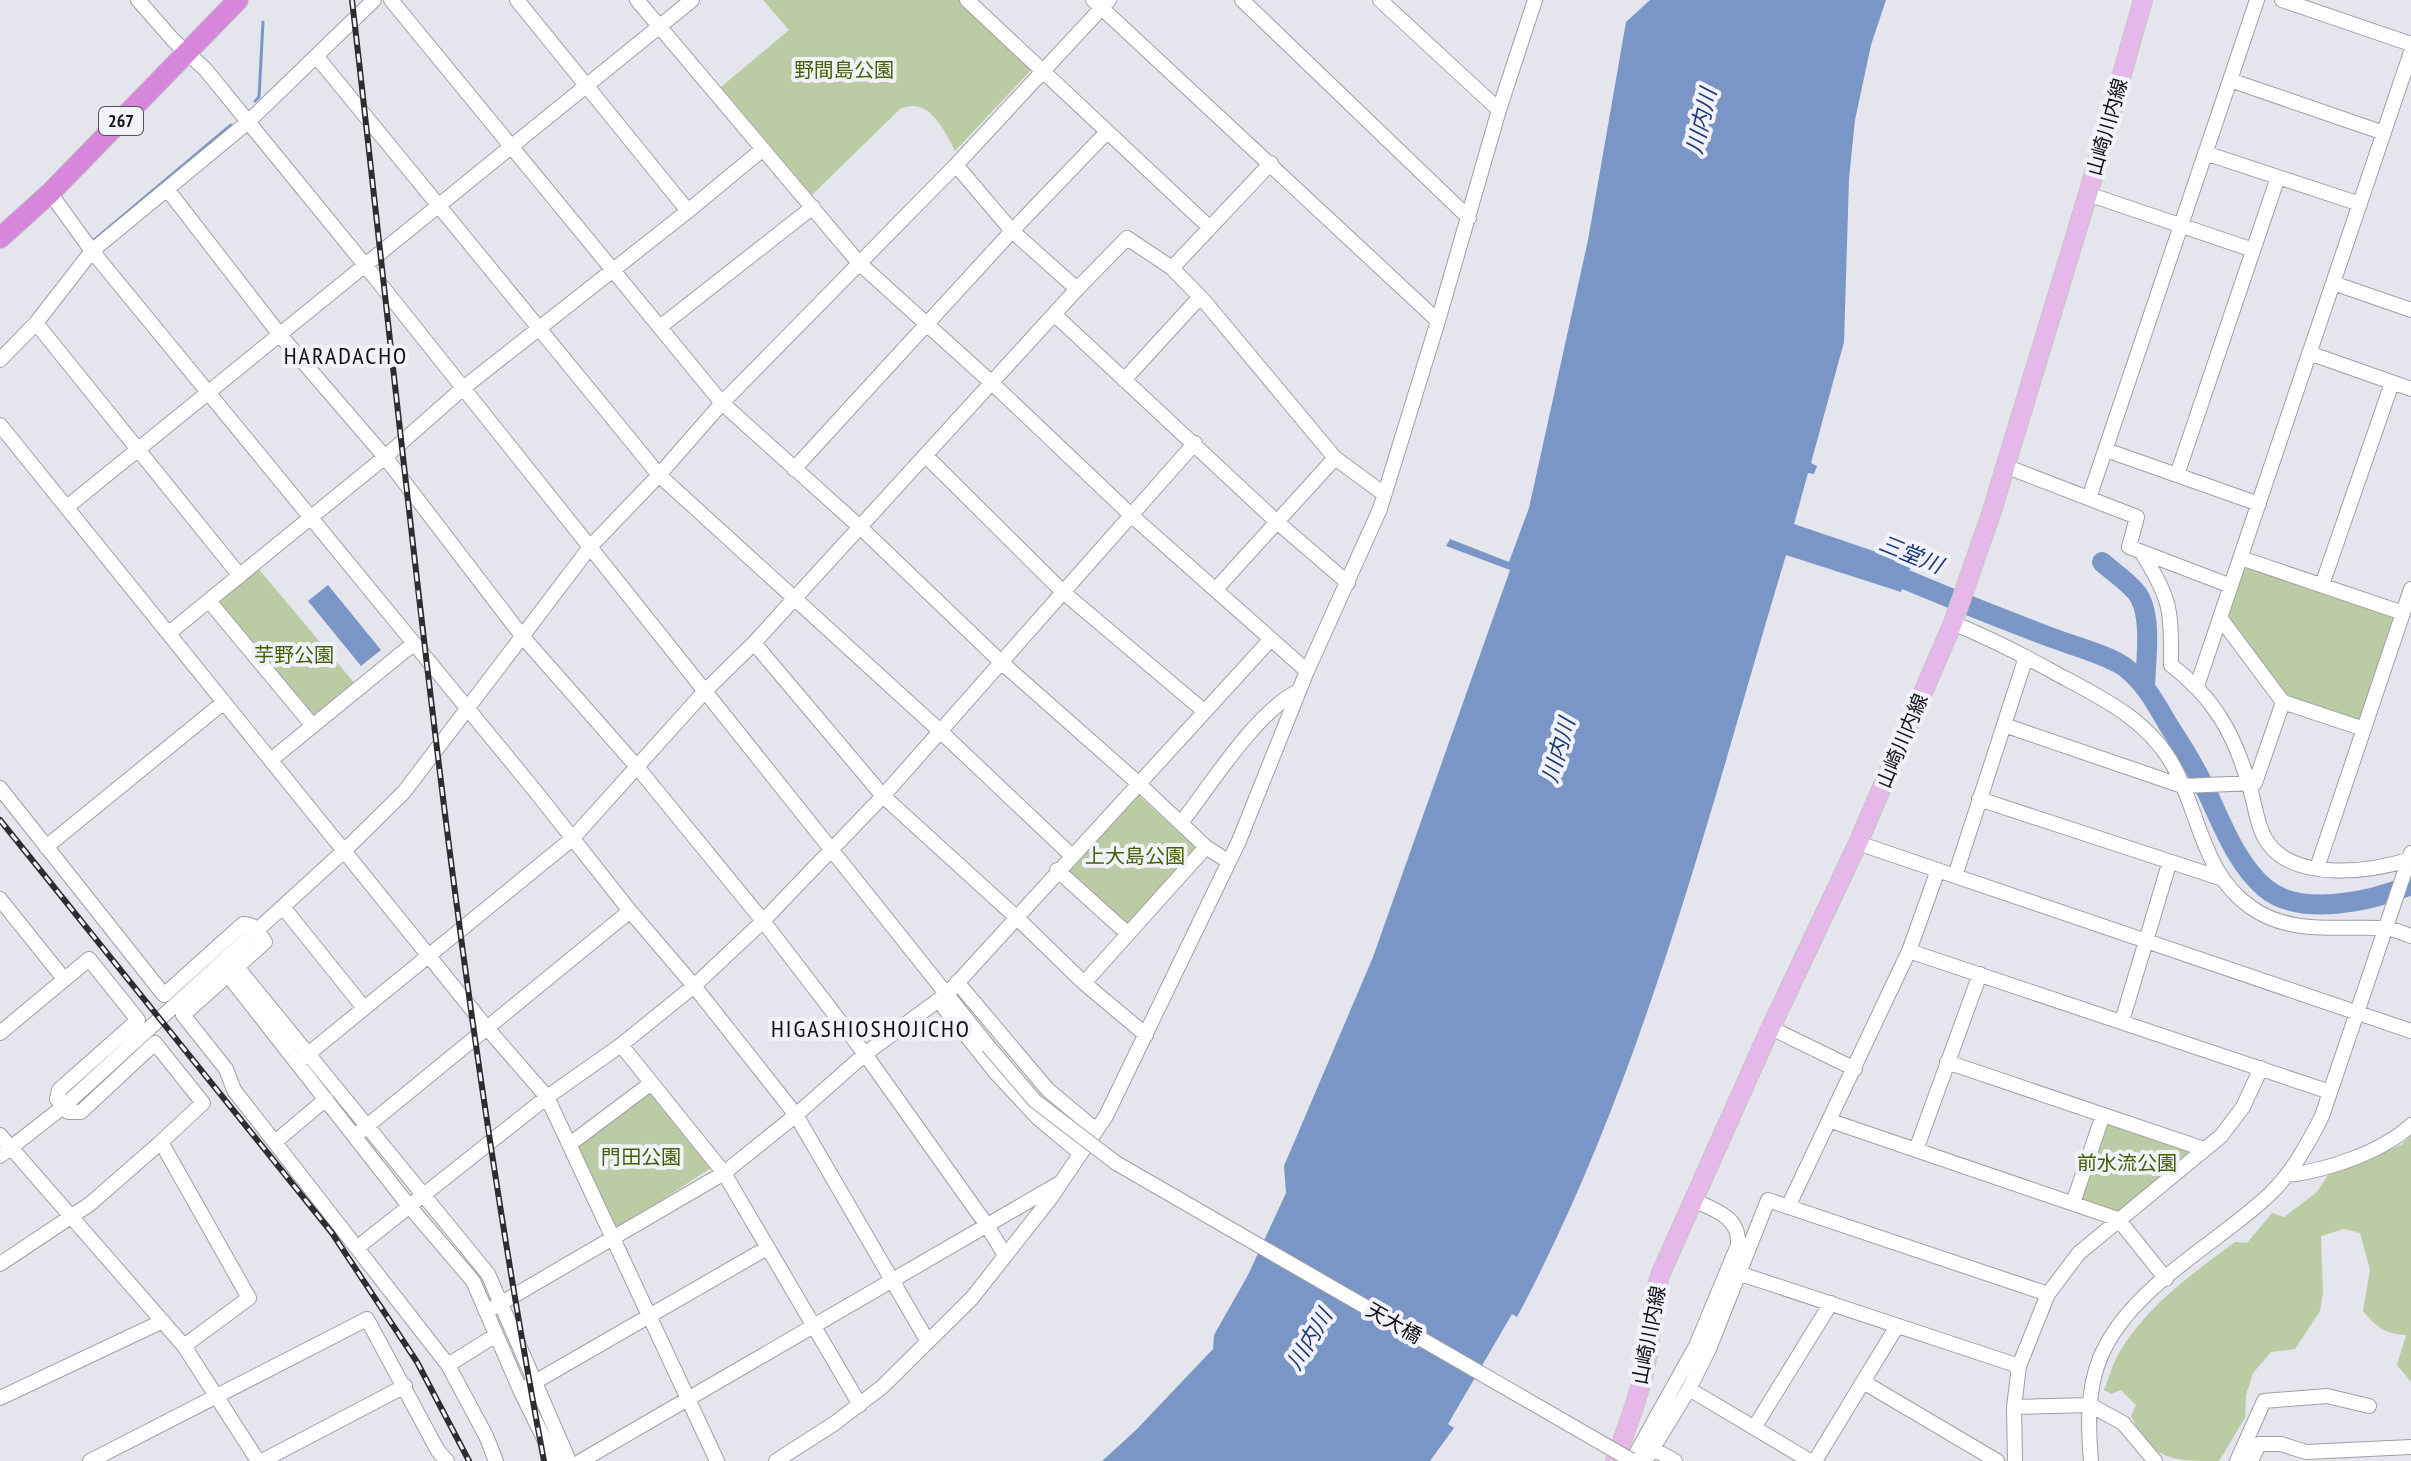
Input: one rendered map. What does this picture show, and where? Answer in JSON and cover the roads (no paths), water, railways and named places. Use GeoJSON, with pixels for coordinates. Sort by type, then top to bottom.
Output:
{"type":"FeatureCollection","features":[{"type":"Feature","properties":{"kind":"highway","name":"267"},"geometry":{"type":"LineString","coordinates":[[0,238],[50,193],[238,0]]}},
{"type":"Feature","properties":{"kind":"main road","name":"山崎川内線"},"geometry":{"type":"LineString","coordinates":[[1615,1461],[1641,1385],[1656,1287],[1771,1028],[1858,843],[1953,623],[2005,466],[2088,194],[2143,0]]}},
{"type":"Feature","properties":{"kind":"street"},"geometry":{"type":"LineString","coordinates":[[138,0],[174,41],[205,69],[833,849],[947,992],[1006,1084],[1038,1118],[1080,1153]]}},
{"type":"Feature","properties":{"kind":"street"},"geometry":{"type":"LineString","coordinates":[[0,360],[36,323],[90,248],[248,122],[374,0]]}},
{"type":"Feature","properties":{"kind":"street"},"geometry":{"type":"LineString","coordinates":[[391,0],[722,403],[861,528],[1001,662],[1206,847],[1229,862]]}},
{"type":"Feature","properties":{"kind":"street"},"geometry":{"type":"LineString","coordinates":[[517,0],[688,211]]}},
{"type":"Feature","properties":{"kind":"street"},"geometry":{"type":"LineString","coordinates":[[637,0],[859,263],[1131,515],[1307,671]]}},
{"type":"Feature","properties":{"kind":"street"},"geometry":{"type":"LineString","coordinates":[[67,507],[692,0]]}},
{"type":"Feature","properties":{"kind":"street"},"geometry":{"type":"LineString","coordinates":[[967,0],[1209,227]]}},
{"type":"Feature","properties":{"kind":"street"},"geometry":{"type":"LineString","coordinates":[[1380,0],[1499,110]]}},
{"type":"Feature","properties":{"kind":"street"},"geometry":{"type":"LineString","coordinates":[[2089,498],[2257,0]]}},
{"type":"Feature","properties":{"kind":"street"},"geometry":{"type":"LineString","coordinates":[[2282,0],[2411,44]]}},
{"type":"Feature","properties":{"kind":"street"},"geometry":{"type":"LineString","coordinates":[[1244,1],[1469,218]]}},
{"type":"Feature","properties":{"kind":"street"},"geometry":{"type":"LineString","coordinates":[[6,1152],[63,1107],[345,850],[404,792],[590,547],[722,403],[956,165],[1101,3],[1438,321]]}},
{"type":"Feature","properties":{"kind":"street"},"geometry":{"type":"LineString","coordinates":[[776,1461],[860,1405],[972,1298],[1060,1183],[1106,1116],[1229,862],[1307,671],[1380,509],[1469,218],[1529,3]]}},
{"type":"Feature","properties":{"kind":"street"},"geometry":{"type":"LineString","coordinates":[[2197,686],[2411,52]]}},
{"type":"Feature","properties":{"kind":"street"},"geometry":{"type":"LineString","coordinates":[[317,57],[659,475],[1071,855]]}},
{"type":"Feature","properties":{"kind":"street"},"geometry":{"type":"LineString","coordinates":[[2230,80],[2384,133]]}},
{"type":"Feature","properties":{"kind":"street"},"geometry":{"type":"LineString","coordinates":[[794,469],[924,325],[1106,133]]}},
{"type":"Feature","properties":{"kind":"street"},"geometry":{"type":"LineString","coordinates":[[169,633],[385,457],[462,389],[763,149]]}},
{"type":"Feature","properties":{"kind":"street"},"geometry":{"type":"LineString","coordinates":[[2205,153],[2360,204]]}},
{"type":"Feature","properties":{"kind":"street"},"geometry":{"type":"LineString","coordinates":[[1172,268],[1271,163]]}},
{"type":"Feature","properties":{"kind":"street"},"geometry":{"type":"LineString","coordinates":[[956,165],[1012,231],[1077,289]]}},
{"type":"Feature","properties":{"kind":"street"},"geometry":{"type":"LineString","coordinates":[[2177,475],[2278,177]]}},
{"type":"Feature","properties":{"kind":"street"},"geometry":{"type":"LineString","coordinates":[[167,189],[280,335],[385,457],[522,636],[638,768],[763,921],[865,1054],[1005,1255]]}},
{"type":"Feature","properties":{"kind":"street"},"geometry":{"type":"LineString","coordinates":[[50,193],[90,248],[796,1115],[928,1342]]}},
{"type":"Feature","properties":{"kind":"street"},"geometry":{"type":"LineString","coordinates":[[2088,194],[2253,250]]}},
{"type":"Feature","properties":{"kind":"street"},"geometry":{"type":"LineString","coordinates":[[660,327],[813,207]]}},
{"type":"Feature","properties":{"kind":"street"},"geometry":{"type":"LineString","coordinates":[[297,1063],[572,839],[705,691],[754,643],[1127,238],[1172,268],[1335,458],[1384,494]]}},
{"type":"Feature","properties":{"kind":"street"},"geometry":{"type":"LineString","coordinates":[[2333,283],[2411,310]]}},
{"type":"Feature","properties":{"kind":"street"},"geometry":{"type":"LineString","coordinates":[[1124,380],[1200,297]]}},
{"type":"Feature","properties":{"kind":"street"},"geometry":{"type":"LineString","coordinates":[[1055,315],[1277,522],[1348,583]]}},
{"type":"Feature","properties":{"kind":"street"},"geometry":{"type":"LineString","coordinates":[[36,323],[240,576]]}},
{"type":"Feature","properties":{"kind":"street"},"geometry":{"type":"LineString","coordinates":[[2309,353],[2411,389]]}},
{"type":"Feature","properties":{"kind":"street"},"geometry":{"type":"LineString","coordinates":[[2322,585],[2392,383]]}},
{"type":"Feature","properties":{"kind":"street"},"geometry":{"type":"LineString","coordinates":[[0,425],[487,1028],[547,1097],[717,1461]]}},
{"type":"Feature","properties":{"kind":"street"},"geometry":{"type":"LineString","coordinates":[[358,1247],[547,1097],[621,1045],[694,986],[763,921],[883,796],[1195,443]]}},
{"type":"Feature","properties":{"kind":"street"},"geometry":{"type":"LineString","coordinates":[[2106,450],[2259,504]]}},
{"type":"Feature","properties":{"kind":"street"},"geometry":{"type":"LineString","coordinates":[[926,456],[1063,592],[1204,711]]}},
{"type":"Feature","properties":{"kind":"street"},"geometry":{"type":"LineString","coordinates":[[1216,589],[1335,458]]}},
{"type":"Feature","properties":{"kind":"street"},"geometry":{"type":"LineString","coordinates":[[2005,466],[2137,517],[2129,547],[2231,586]]}},
{"type":"Feature","properties":{"kind":"street"},"geometry":{"type":"LineString","coordinates":[[2142,553],[2166,594],[2171,612],[2171,665],[2197,686],[2227,725],[2268,844],[2286,860],[2317,868],[2354,871],[2409,860]]}},
{"type":"Feature","properties":{"kind":"street"},"geometry":{"type":"LineString","coordinates":[[2241,558],[2403,613]]}},
{"type":"Feature","properties":{"kind":"street"},"geometry":{"type":"LineString","coordinates":[[2317,868],[2411,589]]}},
{"type":"Feature","properties":{"kind":"street"},"geometry":{"type":"LineString","coordinates":[[209,601],[313,726]]}},
{"type":"Feature","properties":{"kind":"street"},"geometry":{"type":"LineString","coordinates":[[2221,619],[2283,702],[2364,729]]}},
{"type":"Feature","properties":{"kind":"street"},"geometry":{"type":"LineString","coordinates":[[1953,623],[2115,704],[2138,722],[2158,742],[2187,786],[2220,878],[2244,902],[2278,922],[2312,928],[2386,925],[2411,936]]}},
{"type":"Feature","properties":{"kind":"street"},"geometry":{"type":"LineString","coordinates":[[486,1312],[724,1173],[865,1054],[947,992],[1271,639]]}},
{"type":"Feature","properties":{"kind":"street"},"geometry":{"type":"LineString","coordinates":[[754,643],[883,796],[1084,983],[1146,1035]]}},
{"type":"Feature","properties":{"kind":"street"},"geometry":{"type":"LineString","coordinates":[[271,760],[413,644]]}},
{"type":"Feature","properties":{"kind":"street"},"geometry":{"type":"LineString","coordinates":[[1955,876],[2026,657]]}},
{"type":"Feature","properties":{"kind":"street"},"geometry":{"type":"LineString","coordinates":[[1181,823],[1249,735],[1283,698],[1299,691]]}},
{"type":"Feature","properties":{"kind":"street"},"geometry":{"type":"LineString","coordinates":[[46,847],[224,702]]}},
{"type":"Feature","properties":{"kind":"street"},"geometry":{"type":"LineString","coordinates":[[2004,725],[2187,786],[2255,783],[2283,702]]}},
{"type":"Feature","properties":{"kind":"street"},"geometry":{"type":"LineString","coordinates":[[0,788],[164,995],[243,924],[251,924],[257,930],[265,942],[183,1015],[226,1069],[234,1090],[448,1365],[496,1461]]}},
{"type":"Feature","properties":{"kind":"street"},"geometry":{"type":"LineString","coordinates":[[1979,799],[2169,864],[2220,878]]}},
{"type":"Feature","properties":{"kind":"street"},"geometry":{"type":"LineString","coordinates":[[1858,843],[2411,1031]]}},
{"type":"Feature","properties":{"kind":"street"},"geometry":{"type":"LineString","coordinates":[[1084,983],[1206,847]]}},
{"type":"Feature","properties":{"kind":"street"},"geometry":{"type":"LineString","coordinates":[[2091,1461],[2090,1405],[2100,1358],[2111,1337],[2134,1306],[2271,1193],[2309,1142],[2330,1092],[2409,860]]}},
{"type":"Feature","properties":{"kind":"street"},"geometry":{"type":"LineString","coordinates":[[2122,1021],[2169,864]]}},
{"type":"Feature","properties":{"kind":"street"},"geometry":{"type":"LineString","coordinates":[[1057,870],[1128,934]]}},
{"type":"Feature","properties":{"kind":"street"},"geometry":{"type":"LineString","coordinates":[[1788,1207],[1909,951],[1938,870]]}},
{"type":"Feature","properties":{"kind":"street"},"geometry":{"type":"LineString","coordinates":[[0,899],[64,979]]}},
{"type":"Feature","properties":{"kind":"street"},"geometry":{"type":"LineString","coordinates":[[283,907],[364,1008]]}},
{"type":"Feature","properties":{"kind":"street"},"geometry":{"type":"LineString","coordinates":[[355,1136],[630,911]]}},
{"type":"Feature","properties":{"kind":"street"},"geometry":{"type":"LineString","coordinates":[[1909,951],[2330,1092]]}},
{"type":"Feature","properties":{"kind":"street"},"geometry":{"type":"LineString","coordinates":[[0,1033],[89,959],[138,1020],[59,1090],[57,1099],[63,1107],[68,1112],[81,1112],[155,1043],[203,1103],[90,1204],[0,1264]]}},
{"type":"Feature","properties":{"kind":"street"},"geometry":{"type":"LineString","coordinates":[[232,971],[310,1053],[488,1274],[569,1461]]}},
{"type":"Feature","properties":{"kind":"street"},"geometry":{"type":"LineString","coordinates":[[232,971],[297,1063],[409,1206],[473,1281],[555,1461]]}},
{"type":"Feature","properties":{"kind":"street"},"geometry":{"type":"LineString","coordinates":[[1916,1150],[1980,974]]}},
{"type":"Feature","properties":{"kind":"street"},"geometry":{"type":"LineString","coordinates":[[947,992],[1048,1090],[1096,1130]]}},
{"type":"Feature","properties":{"kind":"street","name":"天大橋"},"geometry":{"type":"LineString","coordinates":[[947,992],[1035,1101],[1116,1163],[1632,1461]]}},
{"type":"Feature","properties":{"kind":"street"},"geometry":{"type":"LineString","coordinates":[[1771,1028],[1855,1069]]}},
{"type":"Feature","properties":{"kind":"street"},"geometry":{"type":"LineString","coordinates":[[621,1045],[724,1173],[860,1405]]}},
{"type":"Feature","properties":{"kind":"street"},"geometry":{"type":"LineString","coordinates":[[1947,1062],[2204,1149]]}},
{"type":"Feature","properties":{"kind":"street"},"geometry":{"type":"LineString","coordinates":[[2015,1461],[2014,1407],[2019,1366],[2048,1294],[2079,1253],[2221,1136],[2238,1114],[2261,1068]]}},
{"type":"Feature","properties":{"kind":"street"},"geometry":{"type":"LineString","coordinates":[[570,1144],[650,1084]]}},
{"type":"Feature","properties":{"kind":"street"},"geometry":{"type":"LineString","coordinates":[[275,1142],[326,1099]]}},
{"type":"Feature","properties":{"kind":"street"},"geometry":{"type":"LineString","coordinates":[[2073,1203],[2103,1115]]}},
{"type":"Feature","properties":{"kind":"street"},"geometry":{"type":"LineString","coordinates":[[1831,1121],[2118,1219],[2166,1279]]}},
{"type":"Feature","properties":{"kind":"street"},"geometry":{"type":"LineString","coordinates":[[2287,1175],[2323,1169],[2397,1138],[2411,1125]]}},
{"type":"Feature","properties":{"kind":"street"},"geometry":{"type":"LineString","coordinates":[[0,1135],[6,1152],[70,1218],[184,1346],[260,1461],[405,1386]]}},
{"type":"Feature","properties":{"kind":"street"},"geometry":{"type":"LineString","coordinates":[[161,1142],[249,1298],[184,1346]]}},
{"type":"Feature","properties":{"kind":"street"},"geometry":{"type":"LineString","coordinates":[[581,1461],[1060,1183]]}},
{"type":"Feature","properties":{"kind":"street"},"geometry":{"type":"LineString","coordinates":[[1632,1461],[1696,1346],[1735,1254],[1738,1237],[1734,1223],[1727,1216],[1693,1200]]}},
{"type":"Feature","properties":{"kind":"street"},"geometry":{"type":"LineString","coordinates":[[1675,1461],[1649,1455],[1709,1349],[1768,1200],[2048,1294]]}},
{"type":"Feature","properties":{"kind":"street"},"geometry":{"type":"LineString","coordinates":[[521,1392],[767,1248]]}},
{"type":"Feature","properties":{"kind":"street"},"geometry":{"type":"LineString","coordinates":[[1741,1274],[2019,1366]]}},
{"type":"Feature","properties":{"kind":"street"},"geometry":{"type":"LineString","coordinates":[[1754,1428],[1831,1303]]}},
{"type":"Feature","properties":{"kind":"street"},"geometry":{"type":"LineString","coordinates":[[90,1461],[367,1319],[444,1460]]}},
{"type":"Feature","properties":{"kind":"street"},"geometry":{"type":"LineString","coordinates":[[0,1398],[163,1321]]}},
{"type":"Feature","properties":{"kind":"street"},"geometry":{"type":"LineString","coordinates":[[1689,1389],[1813,1461],[1865,1383],[1897,1326]]}},
{"type":"Feature","properties":{"kind":"street"},"geometry":{"type":"LineString","coordinates":[[448,1365],[496,1335]]}},
{"type":"Feature","properties":{"kind":"street"},"geometry":{"type":"LineString","coordinates":[[1865,1383],[1997,1461]]}},
{"type":"Feature","properties":{"kind":"street"},"geometry":{"type":"LineString","coordinates":[[2237,1461],[2264,1401],[2327,1396],[2369,1406]]}},
{"type":"Feature","properties":{"kind":"street"},"geometry":{"type":"LineString","coordinates":[[2014,1407],[2090,1405],[2123,1423],[2155,1461]]}},
{"type":"Feature","properties":{"kind":"street"},"geometry":{"type":"LineString","coordinates":[[2251,1461],[2259,1444],[2281,1444],[2306,1452],[2411,1447]]}},
{"type":"Feature","properties":{"kind":"water","name":"川内川"},"geometry":{"type":"Polygon","coordinates":[[[1650,0],[1886,0],[1871,45],[1855,120],[1849,179],[1844,342],[1811,463],[1817,466],[1814,474],[1808,473],[1794,524],[1912,564],[1901,592],[1786,555],[1701,846],[1638,1039],[1602,1134],[1562,1226],[1517,1317],[1512,1314],[1448,1424],[1454,1428],[1430,1461],[1102,1461],[1213,1349],[1214,1335],[1248,1275],[1286,1193],[1284,1166],[1373,957],[1510,570],[1446,546],[1450,539],[1509,562],[1529,508],[1588,240],[1626,22],[1650,0]]]}},
{"type":"Feature","properties":{"kind":"water"},"geometry":{"type":"Polygon","coordinates":[[[328,585],[381,650],[361,666],[308,601],[328,585]]]}},
{"type":"Feature","properties":{"kind":"waterway"},"geometry":{"type":"LineString","coordinates":[[255,101],[259,97],[263,22]]}},
{"type":"Feature","properties":{"kind":"waterway"},"geometry":{"type":"LineString","coordinates":[[93,241],[231,125]]}},
{"type":"Feature","properties":{"kind":"waterway","name":"三堂川"},"geometry":{"type":"LineString","coordinates":[[2102,562],[2136,592],[2145,611],[2145,685]]}},
{"type":"Feature","properties":{"kind":"waterway","name":"三堂川"},"geometry":{"type":"LineString","coordinates":[[1883,570],[2099,654],[2126,668],[2150,695],[2185,752],[2244,864],[2265,888],[2280,897],[2298,902],[2337,904],[2411,885]]}},
{"type":"Feature","properties":{"kind":"railway"},"geometry":{"type":"LineString","coordinates":[[352,0],[413,549],[458,915],[483,1098],[544,1461]]}},
{"type":"Feature","properties":{"kind":"railway"},"geometry":{"type":"LineString","coordinates":[[0,820],[332,1233],[417,1362],[469,1461]]}},
{"type":"Feature","properties":{"kind":"district","name":"HARADACHO"},"geometry":{"type":"Point","coordinates":[346,356]}},
{"type":"Feature","properties":{"kind":"district","name":"HIGASHIOSHOJICHO"},"geometry":{"type":"Point","coordinates":[871,1029]}},
{"type":"Feature","properties":{"kind":"park label","name":"野間島公園"},"geometry":{"type":"Point","coordinates":[844,70]}},
{"type":"Feature","properties":{"kind":"park label","name":"芋野公園"},"geometry":{"type":"Point","coordinates":[294,655]}},
{"type":"Feature","properties":{"kind":"park label","name":"上大島公園"},"geometry":{"type":"Point","coordinates":[1135,856]}},
{"type":"Feature","properties":{"kind":"park label","name":"門田公園"},"geometry":{"type":"Point","coordinates":[641,1157]}},
{"type":"Feature","properties":{"kind":"park label","name":"前水流公園"},"geometry":{"type":"Point","coordinates":[2127,1163]}}]}
